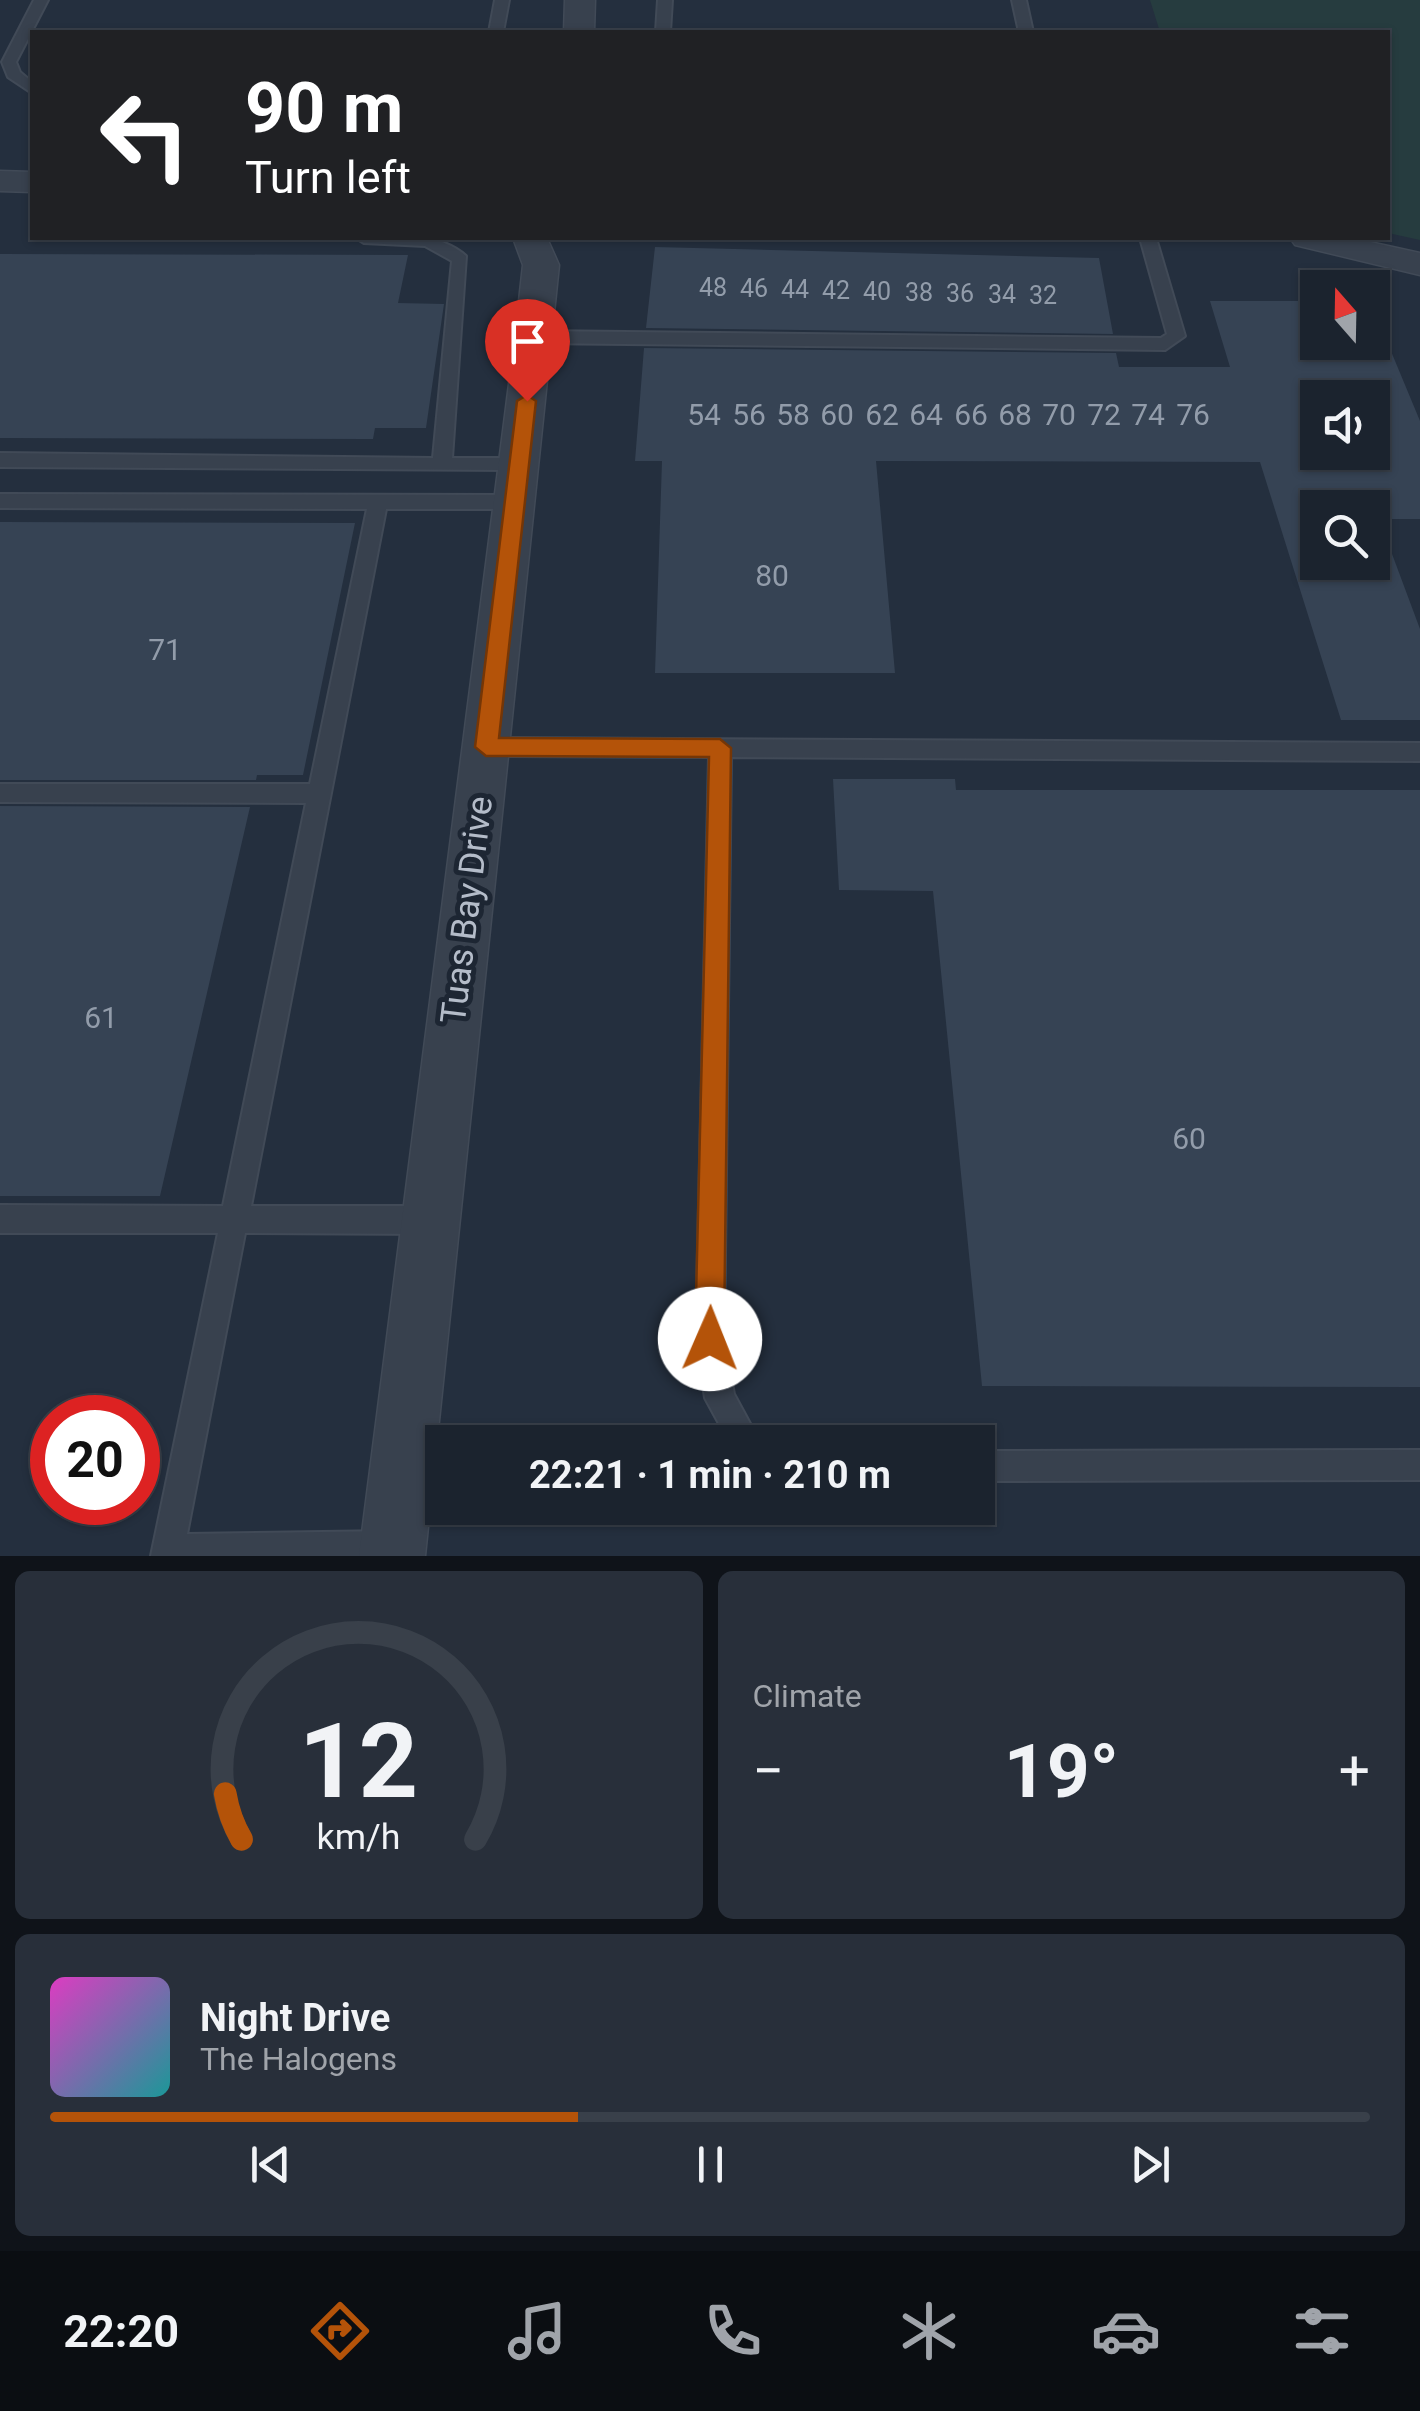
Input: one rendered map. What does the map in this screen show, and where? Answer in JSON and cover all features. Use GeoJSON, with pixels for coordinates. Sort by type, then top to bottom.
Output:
{"type":"FeatureCollection","features":[{"type":"Feature","properties":{"kind":"street"},"geometry":{"type":"LineString","coordinates":[[579,30],[580,0]]}},
{"type":"Feature","properties":{"kind":"street"},"geometry":{"type":"LineString","coordinates":[[0,181],[30,182]]}},
{"type":"Feature","properties":{"kind":"street","name":"Tuas Bay Drive"},"geometry":{"type":"LineString","coordinates":[[392,1551],[534,337],[535,251],[562,240]]}},
{"type":"Feature","properties":{"kind":"street"},"geometry":{"type":"LineString","coordinates":[[1316,240],[1420,264]]}},
{"type":"Feature","properties":{"kind":"lane"},"geometry":{"type":"LineString","coordinates":[[30,88],[12,74],[9,62],[41,0]]}},
{"type":"Feature","properties":{"kind":"lane"},"geometry":{"type":"LineString","coordinates":[[496,30],[502,0]]}},
{"type":"Feature","properties":{"kind":"lane"},"geometry":{"type":"LineString","coordinates":[[663,30],[665,0]]}},
{"type":"Feature","properties":{"kind":"lane"},"geometry":{"type":"LineString","coordinates":[[1019,0],[1026,30]]}},
{"type":"Feature","properties":{"kind":"lane"},"geometry":{"type":"LineString","coordinates":[[409,240],[448,246],[460,260],[442,465]]}},
{"type":"Feature","properties":{"kind":"lane"},"geometry":{"type":"LineString","coordinates":[[534,337],[1165,344],[1176,336],[1149,240]]}},
{"type":"Feature","properties":{"kind":"lane"},"geometry":{"type":"LineString","coordinates":[[0,460],[442,465],[517,484]]}},
{"type":"Feature","properties":{"kind":"lane"},"geometry":{"type":"LineString","coordinates":[[0,501],[378,502],[517,484]]}},
{"type":"Feature","properties":{"kind":"lane"},"geometry":{"type":"LineString","coordinates":[[378,502],[168,1553],[392,1551]]}},
{"type":"Feature","properties":{"kind":"lane"},"geometry":{"type":"LineString","coordinates":[[486,747],[1420,752]]}},
{"type":"Feature","properties":{"kind":"lane"},"geometry":{"type":"LineString","coordinates":[[720,748],[710,1339],[720,1398],[735,1425]]}},
{"type":"Feature","properties":{"kind":"lane"},"geometry":{"type":"LineString","coordinates":[[0,793],[320,794]]}},
{"type":"Feature","properties":{"kind":"lane"},"geometry":{"type":"LineString","coordinates":[[0,1218],[432,1220]]}},
{"type":"Feature","properties":{"kind":"lane"},"geometry":{"type":"LineString","coordinates":[[995,1466],[1420,1464]]}},
{"type":"Feature","properties":{"kind":"green space"},"geometry":{"type":"Polygon","coordinates":[[[1150,0],[1420,0],[1420,240],[1390,233],[1390,30],[1159,30],[1150,0]]]}},
{"type":"Feature","properties":{"kind":"building"},"geometry":{"type":"Polygon","coordinates":[[[655,247],[1099,258],[1113,334],[646,328],[655,247]]]}},
{"type":"Feature","properties":{"kind":"building"},"geometry":{"type":"Polygon","coordinates":[[[0,254],[408,255],[398,303],[444,304],[426,428],[375,428],[373,439],[0,438],[0,254]]]}},
{"type":"Feature","properties":{"kind":"building"},"geometry":{"type":"Polygon","coordinates":[[[1210,301],[1299,301],[1300,360],[1390,360],[1390,349],[1420,421],[1420,519],[1390,519],[1390,490],[1300,490],[1300,580],[1390,580],[1390,549],[1420,629],[1420,720],[1341,720],[1260,462],[876,461],[895,673],[655,673],[662,461],[635,461],[644,348],[1116,353],[1119,367],[1230,367],[1210,301]]]}},
{"type":"Feature","properties":{"kind":"building"},"geometry":{"type":"Polygon","coordinates":[[[0,522],[355,523],[303,775],[257,775],[256,780],[0,780],[0,522]]]}},
{"type":"Feature","properties":{"kind":"building"},"geometry":{"type":"Polygon","coordinates":[[[833,779],[955,779],[956,790],[1420,790],[1420,1387],[982,1386],[933,891],[839,890],[833,779]]]}},
{"type":"Feature","properties":{"kind":"building"},"geometry":{"type":"Polygon","coordinates":[[[0,806],[250,807],[160,1196],[0,1196],[0,806]]]}},
{"type":"Feature","properties":{"kind":"route"},"geometry":{"type":"LineString","coordinates":[[527,401],[486,747],[720,748],[710,1339]]}}]}
